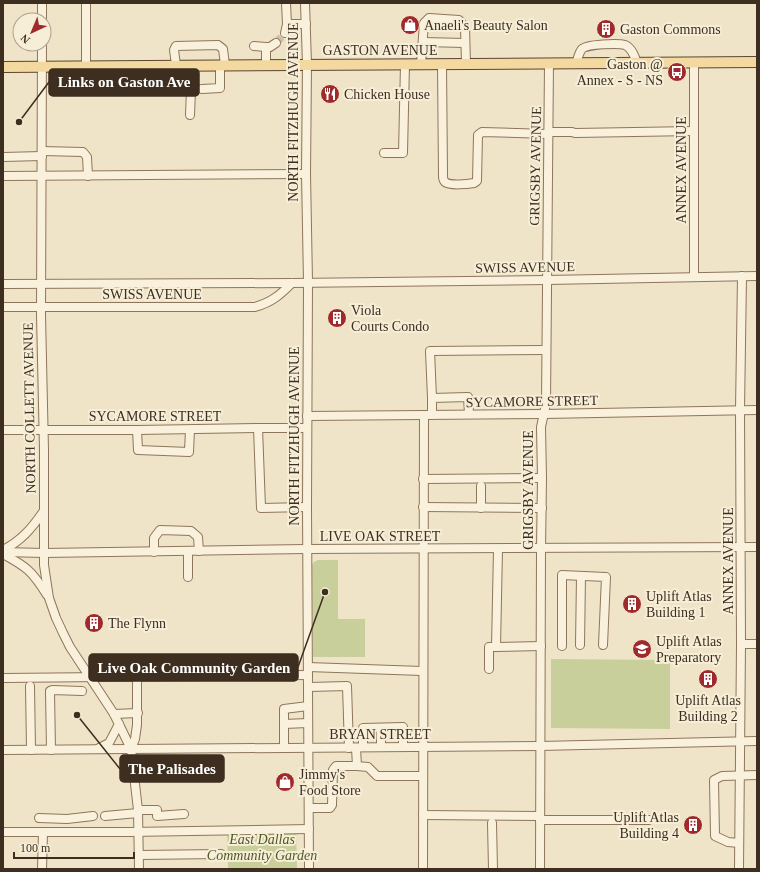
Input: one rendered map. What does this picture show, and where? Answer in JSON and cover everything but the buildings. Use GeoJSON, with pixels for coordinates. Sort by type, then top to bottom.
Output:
{"type":"FeatureCollection","features":[{"type":"Feature","properties":{"kind":"main road","name":"GASTON AVENUE"},"geometry":{"type":"LineString","coordinates":[[3,67],[266,64],[757,62]]}},
{"type":"Feature","properties":{"kind":"street"},"geometry":{"type":"LineString","coordinates":[[86,3],[86,66]]}},
{"type":"Feature","properties":{"kind":"street"},"geometry":{"type":"LineString","coordinates":[[285,33],[287,29],[286,3]]}},
{"type":"Feature","properties":{"kind":"street","name":"NORTH FITZHUGH AVENUE"},"geometry":{"type":"LineString","coordinates":[[306,3],[306,174],[308,282],[307,549],[310,869]]}},
{"type":"Feature","properties":{"kind":"street"},"geometry":{"type":"LineString","coordinates":[[421,64],[424,23],[429,18],[459,20],[465,27],[466,64]]}},
{"type":"Feature","properties":{"kind":"street"},"geometry":{"type":"LineString","coordinates":[[287,24],[306,24]]}},
{"type":"Feature","properties":{"kind":"street"},"geometry":{"type":"LineString","coordinates":[[254,46],[270,47],[276,42]]}},
{"type":"Feature","properties":{"kind":"street"},"geometry":{"type":"LineString","coordinates":[[423,42],[465,43]]}},
{"type":"Feature","properties":{"kind":"street"},"geometry":{"type":"LineString","coordinates":[[576,63],[582,49],[586,46],[619,44],[625,45],[631,50],[638,63]]}},
{"type":"Feature","properties":{"kind":"street"},"geometry":{"type":"LineString","coordinates":[[176,65],[174,50],[176,46],[218,45],[223,49],[220,88],[202,88]]}},
{"type":"Feature","properties":{"kind":"street"},"geometry":{"type":"LineString","coordinates":[[266,46],[266,64]]}},
{"type":"Feature","properties":{"kind":"street","name":"NORTH COLLETT AVENUE"},"geometry":{"type":"LineString","coordinates":[[42,52],[41,307],[44,553],[49,598],[63,633],[120,724],[131,749]]}},
{"type":"Feature","properties":{"kind":"street","name":"ANNEX AVENUE"},"geometry":{"type":"LineString","coordinates":[[694,62],[694,277]]}},
{"type":"Feature","properties":{"kind":"street","name":"GRIGSBY AVENUE"},"geometry":{"type":"LineString","coordinates":[[540,869],[541,427],[546,404],[549,63]]}},
{"type":"Feature","properties":{"kind":"street"},"geometry":{"type":"LineString","coordinates":[[384,153],[403,153],[405,64]]}},
{"type":"Feature","properties":{"kind":"street"},"geometry":{"type":"LineString","coordinates":[[442,64],[443,176],[446,183],[474,183],[477,181],[478,135],[482,132],[575,133],[694,131]]}},
{"type":"Feature","properties":{"kind":"street"},"geometry":{"type":"LineString","coordinates":[[190,115],[192,65]]}},
{"type":"Feature","properties":{"kind":"street"},"geometry":{"type":"LineString","coordinates":[[3,157],[83,152],[87,157],[88,176]]}},
{"type":"Feature","properties":{"kind":"street"},"geometry":{"type":"LineString","coordinates":[[3,176],[306,174]]}},
{"type":"Feature","properties":{"kind":"street","name":"ANNEX AVENUE"},"geometry":{"type":"LineString","coordinates":[[739,869],[741,644],[740,410],[742,276]]}},
{"type":"Feature","properties":{"kind":"street","name":"SWISS AVENUE"},"geometry":{"type":"LineString","coordinates":[[3,284],[292,283],[757,276]]}},
{"type":"Feature","properties":{"kind":"street","name":"SWISS AVENUE"},"geometry":{"type":"LineString","coordinates":[[3,307],[255,307],[278,297],[292,283]]}},
{"type":"Feature","properties":{"kind":"street"},"geometry":{"type":"LineString","coordinates":[[423,869],[423,479],[428,415],[432,398],[430,351],[546,350]]}},
{"type":"Feature","properties":{"kind":"street"},"geometry":{"type":"LineString","coordinates":[[432,398],[468,397],[469,414]]}},
{"type":"Feature","properties":{"kind":"street","name":"SYCAMORE STREET"},"geometry":{"type":"LineString","coordinates":[[307,416],[757,410]]}},
{"type":"Feature","properties":{"kind":"street"},"geometry":{"type":"LineString","coordinates":[[258,428],[261,508],[307,507]]}},
{"type":"Feature","properties":{"kind":"street","name":"SYCAMORE STREET"},"geometry":{"type":"LineString","coordinates":[[3,430],[190,430],[307,428]]}},
{"type":"Feature","properties":{"kind":"street"},"geometry":{"type":"LineString","coordinates":[[137,430],[138,450],[189,452],[190,430]]}},
{"type":"Feature","properties":{"kind":"street"},"geometry":{"type":"LineString","coordinates":[[423,479],[542,478]]}},
{"type":"Feature","properties":{"kind":"street"},"geometry":{"type":"LineString","coordinates":[[481,486],[481,508]]}},
{"type":"Feature","properties":{"kind":"street"},"geometry":{"type":"LineString","coordinates":[[423,507],[542,508]]}},
{"type":"Feature","properties":{"kind":"street"},"geometry":{"type":"LineString","coordinates":[[44,511],[25,536],[3,552],[24,566],[36,578],[49,598]]}},
{"type":"Feature","properties":{"kind":"street"},"geometry":{"type":"LineString","coordinates":[[154,552],[154,538],[160,530],[191,531],[198,537],[199,551]]}},
{"type":"Feature","properties":{"kind":"street","name":"LIVE OAK STREET"},"geometry":{"type":"LineString","coordinates":[[3,552],[44,553],[307,549],[757,547]]}},
{"type":"Feature","properties":{"kind":"street"},"geometry":{"type":"LineString","coordinates":[[496,647],[498,549]]}},
{"type":"Feature","properties":{"kind":"street"},"geometry":{"type":"LineString","coordinates":[[188,551],[188,577]]}},
{"type":"Feature","properties":{"kind":"street"},"geometry":{"type":"LineString","coordinates":[[562,646],[562,574],[606,577],[603,645]]}},
{"type":"Feature","properties":{"kind":"street"},"geometry":{"type":"LineString","coordinates":[[580,645],[581,576]]}},
{"type":"Feature","properties":{"kind":"street"},"geometry":{"type":"LineString","coordinates":[[741,644],[757,644]]}},
{"type":"Feature","properties":{"kind":"street"},"geometry":{"type":"LineString","coordinates":[[489,669],[488,647],[541,646]]}},
{"type":"Feature","properties":{"kind":"street"},"geometry":{"type":"LineString","coordinates":[[3,678],[137,677],[308,671],[422,671]]}},
{"type":"Feature","properties":{"kind":"street"},"geometry":{"type":"LineString","coordinates":[[137,677],[138,713],[135,739],[131,749],[138,812],[139,869]]}},
{"type":"Feature","properties":{"kind":"street"},"geometry":{"type":"LineString","coordinates":[[30,686],[30,750]]}},
{"type":"Feature","properties":{"kind":"street"},"geometry":{"type":"LineString","coordinates":[[309,687],[347,686],[356,748],[357,766]]}},
{"type":"Feature","properties":{"kind":"street"},"geometry":{"type":"LineString","coordinates":[[51,750],[50,691],[82,690]]}},
{"type":"Feature","properties":{"kind":"street"},"geometry":{"type":"LineString","coordinates":[[284,748],[284,709],[308,706]]}},
{"type":"Feature","properties":{"kind":"street"},"geometry":{"type":"LineString","coordinates":[[114,714],[138,713]]}},
{"type":"Feature","properties":{"kind":"street"},"geometry":{"type":"LineString","coordinates":[[284,724],[308,723]]}},
{"type":"Feature","properties":{"kind":"street"},"geometry":{"type":"LineString","coordinates":[[96,749],[109,743],[120,724]]}},
{"type":"Feature","properties":{"kind":"street"},"geometry":{"type":"LineString","coordinates":[[356,748],[363,728],[403,727],[403,747]]}},
{"type":"Feature","properties":{"kind":"street"},"geometry":{"type":"LineString","coordinates":[[381,747],[382,728]]}},
{"type":"Feature","properties":{"kind":"street","name":"BRYAN STREET"},"geometry":{"type":"LineString","coordinates":[[3,750],[540,746],[757,741]]}},
{"type":"Feature","properties":{"kind":"street"},"geometry":{"type":"LineString","coordinates":[[309,808],[330,808],[332,805],[333,770],[336,766],[368,767],[377,776],[423,776]]}},
{"type":"Feature","properties":{"kind":"street"},"geometry":{"type":"LineString","coordinates":[[739,843],[728,842],[715,836],[714,780],[722,776],[757,775]]}},
{"type":"Feature","properties":{"kind":"street"},"geometry":{"type":"LineString","coordinates":[[105,816],[157,810],[157,816],[184,814]]}},
{"type":"Feature","properties":{"kind":"street"},"geometry":{"type":"LineString","coordinates":[[423,815],[649,820]]}},
{"type":"Feature","properties":{"kind":"street"},"geometry":{"type":"LineString","coordinates":[[40,818],[67,819],[93,816]]}},
{"type":"Feature","properties":{"kind":"street"},"geometry":{"type":"LineString","coordinates":[[67,819],[68,832]]}},
{"type":"Feature","properties":{"kind":"street"},"geometry":{"type":"LineString","coordinates":[[492,823],[493,869]]}},
{"type":"Feature","properties":{"kind":"street"},"geometry":{"type":"LineString","coordinates":[[3,832],[309,829]]}},
{"type":"Feature","properties":{"kind":"street"},"geometry":{"type":"LineString","coordinates":[[42,832],[42,869]]}},
{"type":"Feature","properties":{"kind":"street"},"geometry":{"type":"LineString","coordinates":[[139,855],[222,854]]}},
{"type":"Feature","properties":{"kind":"green space"},"geometry":{"type":"Polygon","coordinates":[[[318,560],[338,560],[338,619],[365,619],[365,657],[313,657],[312,565],[318,560]]]}},
{"type":"Feature","properties":{"kind":"green space"},"geometry":{"type":"Polygon","coordinates":[[[551,659],[670,660],[670,729],[551,728],[551,659]]]}},
{"type":"Feature","properties":{"kind":"green space","name":"East Dallas Community Garden"},"geometry":{"type":"Polygon","coordinates":[[[227,826],[296,826],[297,869],[228,869],[227,826]]]}},
{"type":"Feature","properties":{"kind":"tunnel"},"geometry":{"type":"LineString","coordinates":[[276,43],[285,33]]}},
{"type":"Feature","properties":{"kind":"place","name":"Anaeli's Beauty Salon"},"geometry":{"type":"Point","coordinates":[410,25]}},
{"type":"Feature","properties":{"kind":"place","name":"Gaston Commons"},"geometry":{"type":"Point","coordinates":[606,29]}},
{"type":"Feature","properties":{"kind":"place","name":"Gaston @ Annex - S - NS"},"geometry":{"type":"Point","coordinates":[677,72]}},
{"type":"Feature","properties":{"kind":"place","name":"Chicken House"},"geometry":{"type":"Point","coordinates":[330,94]}},
{"type":"Feature","properties":{"kind":"place","name":"Links on Gaston Ave"},"geometry":{"type":"Point","coordinates":[19,122]}},
{"type":"Feature","properties":{"kind":"place","name":"Viola Courts Condo"},"geometry":{"type":"Point","coordinates":[337,318]}},
{"type":"Feature","properties":{"kind":"place","name":"Live Oak Community Garden"},"geometry":{"type":"Point","coordinates":[325,592]}},
{"type":"Feature","properties":{"kind":"place","name":"Uplift Atlas Building 1"},"geometry":{"type":"Point","coordinates":[632,604]}},
{"type":"Feature","properties":{"kind":"place","name":"The Flynn"},"geometry":{"type":"Point","coordinates":[94,623]}},
{"type":"Feature","properties":{"kind":"place","name":"Uplift Atlas Preparatory"},"geometry":{"type":"Point","coordinates":[642,649]}},
{"type":"Feature","properties":{"kind":"place","name":"Uplift Atlas Building 2"},"geometry":{"type":"Point","coordinates":[708,679]}},
{"type":"Feature","properties":{"kind":"place","name":"The Palisades"},"geometry":{"type":"Point","coordinates":[77,715]}},
{"type":"Feature","properties":{"kind":"place","name":"Jimmy's Food Store"},"geometry":{"type":"Point","coordinates":[285,782]}},
{"type":"Feature","properties":{"kind":"place","name":"Uplift Atlas Building 4"},"geometry":{"type":"Point","coordinates":[693,825]}}]}
